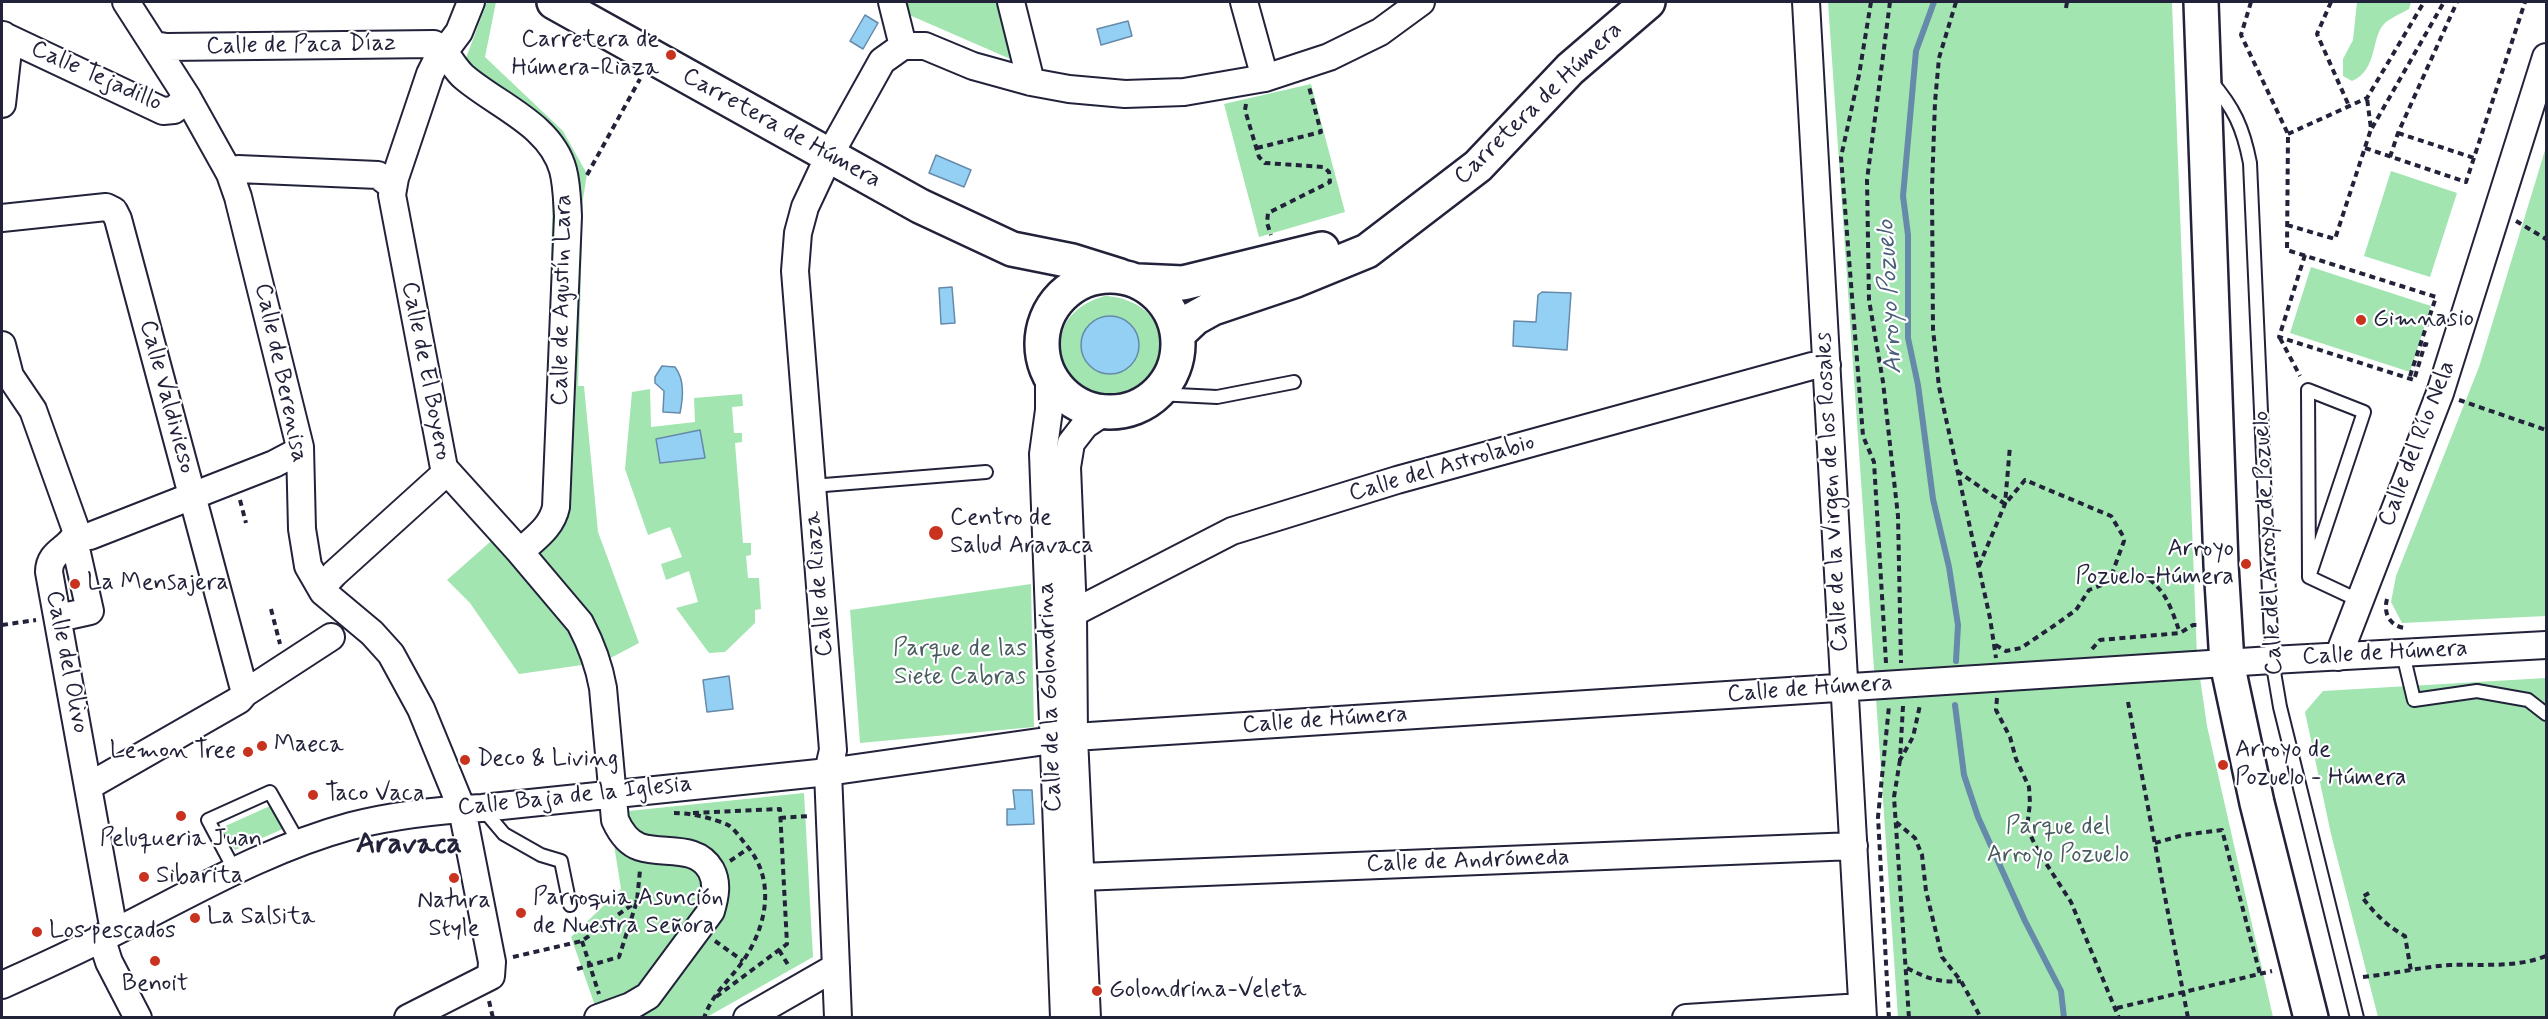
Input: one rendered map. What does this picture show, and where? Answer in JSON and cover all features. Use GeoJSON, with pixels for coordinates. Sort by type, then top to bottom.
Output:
{"type":"FeatureCollection","features":[{"type":"Feature","properties":{"kind":"main road","name":"Carretera de Húmera"},"geometry":{"type":"LineString","coordinates":[[554,2],[921,206],[1012,249],[1072,261],[1129,278],[1183,283],[1279,261],[1314,252],[1429,205]]}},
{"type":"Feature","properties":{"kind":"main road","name":"Carretera de Húmera"},"geometry":{"type":"LineString","coordinates":[[1178,334],[1195,318],[1213,308],[1296,280],[1367,251],[1478,166],[1570,69],[1648,2]]}},
{"type":"Feature","properties":{"kind":"main road","name":"Calle del Arroyo de Pozuelo"},"geometry":{"type":"LineString","coordinates":[[2201,2],[2223,625],[2228,663],[2257,803],[2312,1017]]}},
{"type":"Feature","properties":{"kind":"main road","name":"Carretera de Húmera"},"geometry":{"type":"LineString","coordinates":[[1012,249],[1029,263],[1042,284],[1047,298],[1043,326]]}},
{"type":"Feature","properties":{"kind":"main road"},"geometry":{"type":"LineString","coordinates":[[1100,276],[1129,278],[1153,290],[1173,317],[1178,334],[1177,356],[1170,376],[1157,394],[1142,405],[1123,412],[1103,413],[1072,402],[1059,391],[1043,361],[1041,343],[1043,326],[1051,307],[1064,292],[1081,281],[1100,276]]}},
{"type":"Feature","properties":{"kind":"street","name":"Calle de Berenisa"},"geometry":{"type":"LineString","coordinates":[[126,2],[187,97],[230,174],[283,371],[300,447],[304,548],[308,566],[323,592],[372,633],[391,654],[472,808],[492,969]]}},
{"type":"Feature","properties":{"kind":"street"},"geometry":{"type":"LineString","coordinates":[[230,174],[238,169],[378,175],[393,186],[430,74],[459,32],[471,2]]}},
{"type":"Feature","properties":{"kind":"street"},"geometry":{"type":"LineString","coordinates":[[892,2],[903,46],[925,46],[973,66],[1031,82],[1069,89],[1125,94],[1184,92],[1256,80],[1329,57],[1380,32],[1421,2]]}},
{"type":"Feature","properties":{"kind":"street"},"geometry":{"type":"LineString","coordinates":[[1011,2],[1031,82]]}},
{"type":"Feature","properties":{"kind":"street"},"geometry":{"type":"LineString","coordinates":[[1244,2],[1256,80]]}},
{"type":"Feature","properties":{"kind":"street","name":"Calle de la Virgen de los Rosales"},"geometry":{"type":"LineString","coordinates":[[1806,2],[1863,1012]]}},
{"type":"Feature","properties":{"kind":"street"},"geometry":{"type":"LineString","coordinates":[[2,35],[8,50],[2,104]]}},
{"type":"Feature","properties":{"kind":"street","name":"Calle Tejadillo"},"geometry":{"type":"LineString","coordinates":[[2,35],[163,111],[174,110],[187,97]]}},
{"type":"Feature","properties":{"kind":"street","name":"Calle de Paca Díaz"},"geometry":{"type":"LineString","coordinates":[[154,45],[178,47],[434,44],[444,52]]}},
{"type":"Feature","properties":{"kind":"street","name":"Calle de Riaza"},"geometry":{"type":"LineString","coordinates":[[838,1017],[828,772],[833,750],[795,271],[798,233],[805,207],[829,156],[882,61],[903,46]]}},
{"type":"Feature","properties":{"kind":"street","name":"Calle de Agustín Lara"},"geometry":{"type":"LineString","coordinates":[[444,52],[454,69],[538,130],[556,153],[566,180],[568,216],[556,507],[554,518],[547,527],[520,552]]}},
{"type":"Feature","properties":{"kind":"street","name":"Calle del Río Nela"},"geometry":{"type":"LineString","coordinates":[[2337,657],[2358,600],[2454,399],[2512,216],[2547,57]]}},
{"type":"Feature","properties":{"kind":"street","name":"Calle de El Boyero"},"geometry":{"type":"LineString","coordinates":[[393,186],[395,220],[444,468],[448,476],[520,552],[580,623],[592,647],[603,688],[615,820],[622,833],[638,846],[697,855],[712,873],[716,894],[711,910],[648,996],[631,1006],[602,1016]]}},
{"type":"Feature","properties":{"kind":"street","name":"Calle Valdivieso"},"geometry":{"type":"LineString","coordinates":[[2,218],[106,207],[114,211],[245,693]]}},
{"type":"Feature","properties":{"kind":"street"},"geometry":{"type":"LineString","coordinates":[[2,345],[12,394],[33,410],[73,518],[90,611],[59,617]]}},
{"type":"Feature","properties":{"kind":"street","name":"Calle del Astrolabio"},"geometry":{"type":"LineString","coordinates":[[1073,613],[1232,531],[1408,477],[1812,366],[1827,365]]}},
{"type":"Feature","properties":{"kind":"street","name":"Calle de la Golondrina"},"geometry":{"type":"LineString","coordinates":[[1050,377],[1042,454],[1063,738],[1081,877],[1087,1017]]}},
{"type":"Feature","properties":{"kind":"street","name":"Calle de la Golondrina"},"geometry":{"type":"LineString","coordinates":[[1064,1017],[1063,738],[1073,613],[1067,467],[1071,442],[1085,425],[1103,413]]}},
{"type":"Feature","properties":{"kind":"street"},"geometry":{"type":"LineString","coordinates":[[77,543],[274,464],[293,454],[300,447]]}},
{"type":"Feature","properties":{"kind":"street"},"geometry":{"type":"LineString","coordinates":[[323,592],[323,586],[334,574],[439,479],[448,476]]}},
{"type":"Feature","properties":{"kind":"street","name":"Calle del Olivo"},"geometry":{"type":"LineString","coordinates":[[77,543],[73,540],[55,555],[49,566],[89,786],[109,962],[138,1017]]}},
{"type":"Feature","properties":{"kind":"street"},"geometry":{"type":"LineString","coordinates":[[89,786],[239,700],[245,693],[331,637]]}},
{"type":"Feature","properties":{"kind":"street","name":"Calle de Húmera"},"geometry":{"type":"LineString","coordinates":[[1063,738],[2272,660],[2547,645]]}},
{"type":"Feature","properties":{"kind":"street","name":"Calle Baja de la Iglesia"},"geometry":{"type":"LineString","coordinates":[[2,985],[234,869],[299,843],[351,826],[403,815],[828,772],[1063,738]]}},
{"type":"Feature","properties":{"kind":"street","name":"Calle de Andrómeda"},"geometry":{"type":"LineString","coordinates":[[1081,877],[1854,846]]}},
{"type":"Feature","properties":{"kind":"street"},"geometry":{"type":"LineString","coordinates":[[747,1017],[836,967]]}},
{"type":"Feature","properties":{"kind":"street"},"geometry":{"type":"LineString","coordinates":[[408,1017],[492,969]]}},
{"type":"Feature","properties":{"kind":"street"},"geometry":{"type":"LineString","coordinates":[[1686,1017],[1863,1012]]}},
{"type":"Feature","properties":{"kind":"lane","name":"Calle del Arroyo de Pozuelo"},"geometry":{"type":"LineString","coordinates":[[2203,72],[2230,103],[2238,118],[2245,136],[2250,163],[2272,660],[2280,707],[2357,1017]]}},
{"type":"Feature","properties":{"kind":"lane"},"geometry":{"type":"LineString","coordinates":[[1157,394],[1217,398],[1294,382]]}},
{"type":"Feature","properties":{"kind":"lane"},"geometry":{"type":"LineString","coordinates":[[2308,390],[2364,412],[2309,577],[2308,390]]}},
{"type":"Feature","properties":{"kind":"lane"},"geometry":{"type":"LineString","coordinates":[[812,486],[986,472]]}},
{"type":"Feature","properties":{"kind":"lane"},"geometry":{"type":"LineString","coordinates":[[2309,577],[2358,600]]}},
{"type":"Feature","properties":{"kind":"lane"},"geometry":{"type":"LineString","coordinates":[[2403,654],[2415,700],[2476,691],[2528,700],[2547,714]]}},
{"type":"Feature","properties":{"kind":"lane"},"geometry":{"type":"LineString","coordinates":[[234,869],[208,820],[270,792],[299,843]]}},
{"type":"Feature","properties":{"kind":"lane"},"geometry":{"type":"LineString","coordinates":[[472,808],[504,834],[541,855],[561,861],[570,905]]}},
{"type":"Feature","properties":{"kind":"path"},"geometry":{"type":"LineString","coordinates":[[1872,2],[1841,157],[1863,436],[1874,462],[1886,668]]}},
{"type":"Feature","properties":{"kind":"path"},"geometry":{"type":"LineString","coordinates":[[1890,2],[1867,180],[1869,300],[1883,382],[1898,516],[1908,684],[1894,797],[1909,1017]]}},
{"type":"Feature","properties":{"kind":"path"},"geometry":{"type":"LineString","coordinates":[[1956,2],[1939,58],[1935,102],[1932,269],[1933,329],[1939,387],[1994,644],[1998,678],[1996,710],[2010,737],[2016,759],[2029,787],[2027,828],[2038,851],[2071,902],[2119,1017]]}},
{"type":"Feature","properties":{"kind":"path"},"geometry":{"type":"LineString","coordinates":[[2066,8],[2067,2]]}},
{"type":"Feature","properties":{"kind":"path"},"geometry":{"type":"LineString","coordinates":[[2251,2],[2241,35],[2288,134],[2287,249],[2436,297],[2409,379]]}},
{"type":"Feature","properties":{"kind":"path"},"geometry":{"type":"LineString","coordinates":[[2331,2],[2318,34],[2349,106]]}},
{"type":"Feature","properties":{"kind":"path"},"geometry":{"type":"LineString","coordinates":[[2288,134],[2367,99],[2424,2]]}},
{"type":"Feature","properties":{"kind":"path"},"geometry":{"type":"LineString","coordinates":[[2287,225],[2335,239],[2372,129],[2444,2]]}},
{"type":"Feature","properties":{"kind":"path"},"geometry":{"type":"LineString","coordinates":[[2390,157],[2457,2]]}},
{"type":"Feature","properties":{"kind":"path"},"geometry":{"type":"LineString","coordinates":[[2365,148],[2466,182],[2525,2]]}},
{"type":"Feature","properties":{"kind":"path"},"geometry":{"type":"LineString","coordinates":[[1257,148],[1322,132],[1304,65]]}},
{"type":"Feature","properties":{"kind":"path"},"geometry":{"type":"LineString","coordinates":[[590,171],[645,70]]}},
{"type":"Feature","properties":{"kind":"path"},"geometry":{"type":"LineString","coordinates":[[1256,80],[1245,110],[1259,157],[1265,163],[1324,167],[1329,172],[1330,182],[1268,213],[1267,223],[1279,261]]}},
{"type":"Feature","properties":{"kind":"path"},"geometry":{"type":"LineString","coordinates":[[2367,99],[2372,129]]}},
{"type":"Feature","properties":{"kind":"path"},"geometry":{"type":"LineString","coordinates":[[2398,134],[2474,158]]}},
{"type":"Feature","properties":{"kind":"path"},"geometry":{"type":"LineString","coordinates":[[2512,216],[2514,233]]}},
{"type":"Feature","properties":{"kind":"path"},"geometry":{"type":"LineString","coordinates":[[2512,216],[2547,238]]}},
{"type":"Feature","properties":{"kind":"path"},"geometry":{"type":"LineString","coordinates":[[2305,255],[2279,338],[2308,390]]}},
{"type":"Feature","properties":{"kind":"path"},"geometry":{"type":"LineString","coordinates":[[2279,338],[2414,380],[2425,344],[2429,345]]}},
{"type":"Feature","properties":{"kind":"path"},"geometry":{"type":"LineString","coordinates":[[2454,399],[2547,430]]}},
{"type":"Feature","properties":{"kind":"path"},"geometry":{"type":"LineString","coordinates":[[2005,504],[2010,446]]}},
{"type":"Feature","properties":{"kind":"path"},"geometry":{"type":"LineString","coordinates":[[1956,471],[2005,504]]}},
{"type":"Feature","properties":{"kind":"path"},"geometry":{"type":"LineString","coordinates":[[1979,567],[2005,504],[2025,480],[2111,516],[2123,536],[2124,541],[2109,582],[2090,591],[2076,610],[2021,648],[2006,651],[1994,644]]}},
{"type":"Feature","properties":{"kind":"path"},"geometry":{"type":"LineString","coordinates":[[2141,573],[2152,580],[2168,598],[2180,633]]}},
{"type":"Feature","properties":{"kind":"path"},"geometry":{"type":"LineString","coordinates":[[2388,595],[2385,605],[2392,623],[2403,628],[2414,628]]}},
{"type":"Feature","properties":{"kind":"path"},"geometry":{"type":"LineString","coordinates":[[272,609],[285,667]]}},
{"type":"Feature","properties":{"kind":"path"},"geometry":{"type":"LineString","coordinates":[[2,625],[59,617]]}},
{"type":"Feature","properties":{"kind":"path"},"geometry":{"type":"LineString","coordinates":[[2085,657],[2100,640],[2180,633],[2193,625],[2223,625]]}},
{"type":"Feature","properties":{"kind":"path"},"geometry":{"type":"LineString","coordinates":[[1900,760],[1913,737],[1920,703],[1908,684]]}},
{"type":"Feature","properties":{"kind":"path"},"geometry":{"type":"LineString","coordinates":[[1888,700],[1890,711],[1878,817],[1889,1017]]}},
{"type":"Feature","properties":{"kind":"path"},"geometry":{"type":"LineString","coordinates":[[2128,702],[2188,1017]]}},
{"type":"Feature","properties":{"kind":"path"},"geometry":{"type":"LineString","coordinates":[[689,814],[780,809],[787,944],[710,1001]]}},
{"type":"Feature","properties":{"kind":"path"},"geometry":{"type":"LineString","coordinates":[[1896,822],[1915,838],[1922,855],[1926,891],[1942,957],[1961,981],[1981,1017]]}},
{"type":"Feature","properties":{"kind":"path"},"geometry":{"type":"LineString","coordinates":[[2156,843],[2183,835],[2222,830],[2260,974]]}},
{"type":"Feature","properties":{"kind":"path"},"geometry":{"type":"LineString","coordinates":[[577,969],[619,957],[637,901],[640,860]]}},
{"type":"Feature","properties":{"kind":"path"},"geometry":{"type":"LineString","coordinates":[[2369,893],[2362,897],[2373,911],[2389,927],[2406,936],[2411,971]]}},
{"type":"Feature","properties":{"kind":"path"},"geometry":{"type":"LineString","coordinates":[[492,969],[582,941],[637,901]]}},
{"type":"Feature","properties":{"kind":"path"},"geometry":{"type":"LineString","coordinates":[[698,928],[743,960]]}},
{"type":"Feature","properties":{"kind":"path"},"geometry":{"type":"LineString","coordinates":[[582,941],[602,1016]]}},
{"type":"Feature","properties":{"kind":"path"},"geometry":{"type":"LineString","coordinates":[[2347,978],[2449,965],[2501,965],[2537,960],[2547,956]]}},
{"type":"Feature","properties":{"kind":"path"},"geometry":{"type":"LineString","coordinates":[[1906,968],[1927,979],[1944,982],[1961,981]]}},
{"type":"Feature","properties":{"kind":"path"},"geometry":{"type":"LineString","coordinates":[[2117,1008],[2276,970]]}},
{"type":"Feature","properties":{"kind":"green space"},"geometry":{"type":"Polygon","coordinates":[[[487,2],[496,2],[485,57],[563,131],[587,174],[583,199],[578,386],[584,386],[598,532],[639,643],[603,662],[519,674],[470,603],[447,580],[507,527],[515,536],[541,515],[545,502],[553,182],[547,153],[470,66],[466,58],[487,2]]]}},
{"type":"Feature","properties":{"kind":"green space"},"geometry":{"type":"Polygon","coordinates":[[[904,2],[1000,2],[1015,61],[907,14],[904,2]]]}},
{"type":"Feature","properties":{"kind":"green space","name":"Parque del Arroyo Pozuelo"},"geometry":{"type":"Polygon","coordinates":[[[1828,2],[2172,3],[2197,657],[2207,726],[2273,1017],[1898,1017],[1828,2]]]}},
{"type":"Feature","properties":{"kind":"green space"},"geometry":{"type":"Polygon","coordinates":[[[2357,2],[2411,2],[2409,9],[2384,24],[2377,37],[2370,62],[2360,76],[2352,81],[2343,76],[2343,59],[2353,40],[2357,2]]]}},
{"type":"Feature","properties":{"kind":"green space"},"geometry":{"type":"Polygon","coordinates":[[[1311,84],[1345,212],[1259,237],[1224,104],[1311,84]]]}},
{"type":"Feature","properties":{"kind":"green space"},"geometry":{"type":"Polygon","coordinates":[[[2546,147],[2546,616],[2402,623],[2391,602],[2396,576],[2479,367],[2546,147]]]}},
{"type":"Feature","properties":{"kind":"green space"},"geometry":{"type":"Polygon","coordinates":[[[2391,171],[2457,193],[2430,277],[2364,256],[2391,171]]]}},
{"type":"Feature","properties":{"kind":"green space","name":"Gimnasio"},"geometry":{"type":"Polygon","coordinates":[[[2311,267],[2431,306],[2410,372],[2290,333],[2311,267]]]}},
{"type":"Feature","properties":{"kind":"green space"},"geometry":{"type":"Polygon","coordinates":[[[1105,296],[1120,298],[1144,310],[1159,330],[1161,342],[1160,355],[1147,380],[1131,391],[1108,396],[1088,391],[1073,379],[1063,362],[1060,343],[1065,324],[1080,308],[1105,296]]]}},
{"type":"Feature","properties":{"kind":"green space"},"geometry":{"type":"Polygon","coordinates":[[[650,389],[651,427],[695,422],[694,398],[742,394],[743,406],[732,407],[734,433],[742,433],[742,442],[735,443],[743,543],[751,543],[751,555],[746,556],[748,578],[759,578],[761,609],[755,610],[755,623],[725,652],[709,653],[676,608],[698,602],[689,571],[666,580],[661,564],[682,557],[670,527],[648,535],[625,469],[632,392],[650,389]]]}},
{"type":"Feature","properties":{"kind":"green space","name":"Parque de las Siete Cabras"},"geometry":{"type":"Polygon","coordinates":[[[1031,584],[1034,727],[860,743],[850,610],[1031,584]]]}},
{"type":"Feature","properties":{"kind":"green space"},"geometry":{"type":"Polygon","coordinates":[[[2546,678],[2546,1017],[2378,1017],[2331,834],[2305,712],[2323,691],[2546,678]]]}},
{"type":"Feature","properties":{"kind":"green space"},"geometry":{"type":"Polygon","coordinates":[[[804,793],[813,957],[707,1017],[599,1017],[571,937],[621,889],[609,813],[804,793]]]}},
{"type":"Feature","properties":{"kind":"green space"},"geometry":{"type":"Polygon","coordinates":[[[270,806],[285,828],[235,850],[221,828],[270,806]]]}},
{"type":"Feature","properties":{"kind":"water"},"geometry":{"type":"Polygon","coordinates":[[[865,15],[878,23],[863,49],[850,41],[865,15]]]}},
{"type":"Feature","properties":{"kind":"water"},"geometry":{"type":"Polygon","coordinates":[[[1128,21],[1132,36],[1101,45],[1097,29],[1128,21]]]}},
{"type":"Feature","properties":{"kind":"water"},"geometry":{"type":"Polygon","coordinates":[[[936,155],[971,170],[964,187],[929,173],[936,155]]]}},
{"type":"Feature","properties":{"kind":"water"},"geometry":{"type":"Polygon","coordinates":[[[952,287],[955,323],[941,324],[939,288],[952,287]]]}},
{"type":"Feature","properties":{"kind":"water"},"geometry":{"type":"Polygon","coordinates":[[[1542,292],[1571,293],[1567,350],[1513,346],[1514,321],[1536,322],[1538,295],[1542,292]]]}},
{"type":"Feature","properties":{"kind":"water"},"geometry":{"type":"Polygon","coordinates":[[[1104,316],[1116,316],[1131,324],[1139,339],[1139,351],[1131,366],[1116,374],[1104,374],[1089,366],[1081,351],[1081,339],[1089,324],[1104,316]]]}},
{"type":"Feature","properties":{"kind":"water"},"geometry":{"type":"Polygon","coordinates":[[[662,366],[675,367],[678,372],[682,383],[680,413],[663,412],[664,391],[655,383],[655,377],[662,366]]]}},
{"type":"Feature","properties":{"kind":"water"},"geometry":{"type":"Polygon","coordinates":[[[700,430],[705,458],[660,463],[656,439],[700,430]]]}},
{"type":"Feature","properties":{"kind":"water"},"geometry":{"type":"Polygon","coordinates":[[[729,676],[733,709],[707,712],[703,680],[729,676]]]}},
{"type":"Feature","properties":{"kind":"water"},"geometry":{"type":"Polygon","coordinates":[[[1013,790],[1032,790],[1034,824],[1007,825],[1007,809],[1015,809],[1013,790]]]}},
{"type":"Feature","properties":{"kind":"waterway","name":"Arroyo Pozuelo"},"geometry":{"type":"LineString","coordinates":[[1934,2],[1916,51],[1903,196],[1908,235],[1908,338],[1918,385],[1933,499],[1949,567],[1958,625],[1956,661]]}},
{"type":"Feature","properties":{"kind":"waterway","name":"Arroyo Pozuelo"},"geometry":{"type":"LineString","coordinates":[[1955,705],[1964,775],[1978,817],[2025,921],[2061,991],[2064,1018]]}},
{"type":"Feature","properties":{"kind":"place","name":"Carretera de Húmera-Riaza"},"geometry":{"type":"Point","coordinates":[671,55]}},
{"type":"Feature","properties":{"kind":"place","name":"Gimnasio"},"geometry":{"type":"Point","coordinates":[2361,320]}},
{"type":"Feature","properties":{"kind":"place","name":"Centro de Salud Aravaca"},"geometry":{"type":"Point","coordinates":[936,533]}},
{"type":"Feature","properties":{"kind":"place","name":"Arroyo Pozuelo-Húmera"},"geometry":{"type":"Point","coordinates":[2246,564]}},
{"type":"Feature","properties":{"kind":"place","name":"La Mensajera"},"geometry":{"type":"Point","coordinates":[75,584]}},
{"type":"Feature","properties":{"kind":"place","name":"Maeca"},"geometry":{"type":"Point","coordinates":[262,746]}},
{"type":"Feature","properties":{"kind":"place","name":"Lemon Tree"},"geometry":{"type":"Point","coordinates":[248,752]}},
{"type":"Feature","properties":{"kind":"place","name":"Deco & Living"},"geometry":{"type":"Point","coordinates":[465,760]}},
{"type":"Feature","properties":{"kind":"place","name":"Arroyo de Pozuelo - Húmera"},"geometry":{"type":"Point","coordinates":[2223,765]}},
{"type":"Feature","properties":{"kind":"place","name":"Taco Vaca"},"geometry":{"type":"Point","coordinates":[313,795]}},
{"type":"Feature","properties":{"kind":"place","name":"Peluqueria Juan"},"geometry":{"type":"Point","coordinates":[181,816]}},
{"type":"Feature","properties":{"kind":"place","name":"Sibarita"},"geometry":{"type":"Point","coordinates":[144,877]}},
{"type":"Feature","properties":{"kind":"place","name":"Natura Style"},"geometry":{"type":"Point","coordinates":[454,878]}},
{"type":"Feature","properties":{"kind":"place","name":"Parroquia Asunción de Nuestra Señora"},"geometry":{"type":"Point","coordinates":[521,913]}},
{"type":"Feature","properties":{"kind":"place","name":"La Salsita"},"geometry":{"type":"Point","coordinates":[195,918]}},
{"type":"Feature","properties":{"kind":"place","name":"Los pescados"},"geometry":{"type":"Point","coordinates":[37,932]}},
{"type":"Feature","properties":{"kind":"place","name":"Benoit"},"geometry":{"type":"Point","coordinates":[155,961]}},
{"type":"Feature","properties":{"kind":"place","name":"Golondrina-Veleta"},"geometry":{"type":"Point","coordinates":[1097,991]}},
{"type":"Feature","properties":{"kind":"district","name":"Aravaca"},"geometry":{"type":"Point","coordinates":[409,846]}}]}
